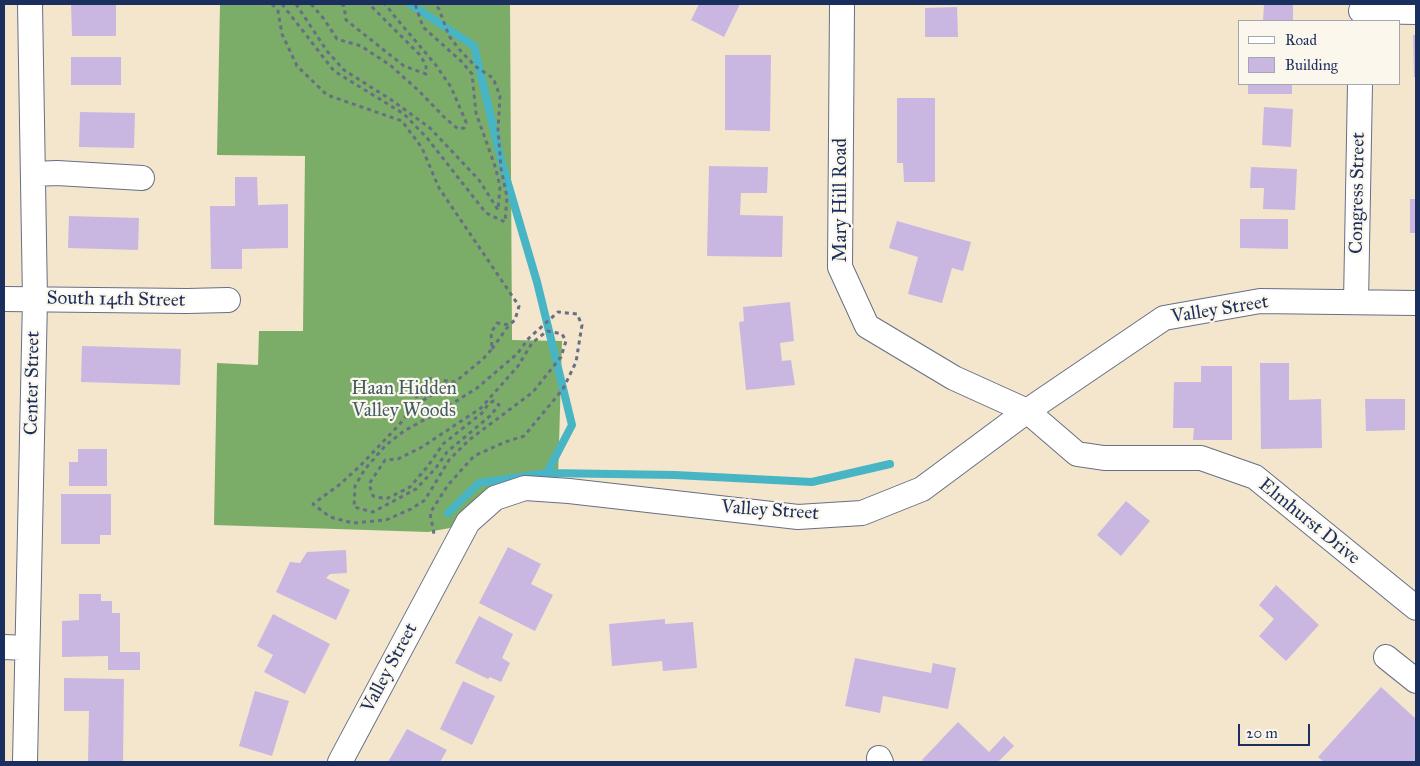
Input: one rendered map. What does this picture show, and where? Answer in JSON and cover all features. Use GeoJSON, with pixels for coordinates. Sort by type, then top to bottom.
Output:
{"type":"FeatureCollection","features":[{"type":"Feature","properties":{"kind":"street","name":"Center Street"},"geometry":{"type":"LineString","coordinates":[[25,762],[35,299],[30,4]]}},
{"type":"Feature","properties":{"kind":"street","name":"Mary Hill Road"},"geometry":{"type":"LineString","coordinates":[[842,6],[840,267],[867,326],[954,378],[1027,411]]}},
{"type":"Feature","properties":{"kind":"street"},"geometry":{"type":"LineString","coordinates":[[1361,12],[1416,12]]}},
{"type":"Feature","properties":{"kind":"street","name":"Congress Street"},"geometry":{"type":"LineString","coordinates":[[1356,302],[1360,85]]}},
{"type":"Feature","properties":{"kind":"street"},"geometry":{"type":"LineString","coordinates":[[33,174],[57,173],[142,178]]}},
{"type":"Feature","properties":{"kind":"street","name":"South 14th Street"},"geometry":{"type":"LineString","coordinates":[[4,299],[228,300]]}},
{"type":"Feature","properties":{"kind":"street","name":"Valley Street"},"geometry":{"type":"LineString","coordinates":[[340,762],[468,522],[495,498],[525,488],[569,490],[798,517],[862,513],[922,489],[1027,411],[1164,318],[1260,301],[1356,302]]}},
{"type":"Feature","properties":{"kind":"street"},"geometry":{"type":"LineString","coordinates":[[1356,302],[1416,303]]}},
{"type":"Feature","properties":{"kind":"street","name":"Elmhurst Drive"},"geometry":{"type":"LineString","coordinates":[[1027,411],[1077,454],[1104,458],[1201,458],[1255,477],[1416,608]]}},
{"type":"Feature","properties":{"kind":"street"},"geometry":{"type":"LineString","coordinates":[[4,647],[27,648]]}},
{"type":"Feature","properties":{"kind":"street"},"geometry":{"type":"LineString","coordinates":[[1386,657],[1416,681]]}},
{"type":"Feature","properties":{"kind":"path"},"geometry":{"type":"LineString","coordinates":[[272,4],[278,11],[282,34],[297,66],[327,95],[402,120],[422,148],[439,188],[519,306],[515,320],[509,325],[483,360],[455,382],[416,404],[359,467],[314,504],[330,517],[353,523],[386,520],[411,510],[425,500],[449,460],[469,440],[533,392],[561,357],[566,340],[562,334],[547,331],[532,343],[518,366],[481,408],[422,447],[398,459],[385,460],[369,484],[373,496],[386,498],[410,486],[428,466],[443,444],[482,413],[489,403],[494,401],[499,405],[490,416],[447,452],[416,490],[373,512],[354,507],[356,486],[365,469],[386,445],[404,431],[444,409],[476,388],[517,354],[529,338],[558,312],[577,314],[582,325],[576,362],[563,389],[524,436],[474,456],[448,485],[430,513],[435,538]]}},
{"type":"Feature","properties":{"kind":"path"},"geometry":{"type":"LineString","coordinates":[[282,4],[334,71],[404,114],[427,138],[486,213],[505,222],[507,197],[501,168],[498,130],[500,96],[493,78],[475,66],[458,49],[435,4]]}},
{"type":"Feature","properties":{"kind":"path"},"geometry":{"type":"LineString","coordinates":[[296,4],[327,50],[344,70],[430,128],[479,180],[498,210],[500,186],[496,169],[476,113],[472,74],[462,62],[423,28],[415,4]]}},
{"type":"Feature","properties":{"kind":"path"},"geometry":{"type":"LineString","coordinates":[[311,4],[337,39],[361,46],[390,65],[445,118],[458,129],[464,128],[466,122],[451,87],[435,64],[385,4]]}},
{"type":"Feature","properties":{"kind":"path"},"geometry":{"type":"LineString","coordinates":[[341,4],[344,6],[346,20],[404,66],[426,74],[426,65],[419,54],[369,4]]}},
{"type":"Feature","properties":{"kind":"path"},"geometry":{"type":"LineString","coordinates":[[492,349],[491,333],[497,323],[509,325]]}},
{"type":"Feature","properties":{"kind":"path"},"geometry":{"type":"LineString","coordinates":[[416,404],[416,395],[427,378],[455,382]]}},
{"type":"Feature","properties":{"kind":"green space","name":"Haan Hidden Valley Woods"},"geometry":{"type":"Polygon","coordinates":[[[220,4],[510,4],[512,340],[562,341],[558,478],[488,488],[450,528],[428,532],[214,525],[217,363],[258,365],[259,331],[303,331],[305,156],[217,155],[220,4]]]}},
{"type":"Feature","properties":{"kind":"building"},"geometry":{"type":"Polygon","coordinates":[[[71,4],[116,4],[116,36],[72,36],[71,4]]]}},
{"type":"Feature","properties":{"kind":"building"},"geometry":{"type":"Polygon","coordinates":[[[699,4],[740,4],[724,37],[691,20],[699,4]]]}},
{"type":"Feature","properties":{"kind":"building"},"geometry":{"type":"Polygon","coordinates":[[[1264,4],[1293,4],[1293,20],[1263,20],[1264,4]]]}},
{"type":"Feature","properties":{"kind":"building"},"geometry":{"type":"Polygon","coordinates":[[[957,7],[958,37],[925,37],[925,8],[957,7]]]}},
{"type":"Feature","properties":{"kind":"building"},"geometry":{"type":"Polygon","coordinates":[[[1413,35],[1416,35],[1416,77],[1414,77],[1413,35]]]}},
{"type":"Feature","properties":{"kind":"building"},"geometry":{"type":"Polygon","coordinates":[[[725,55],[771,55],[770,131],[725,130],[725,55]]]}},
{"type":"Feature","properties":{"kind":"building"},"geometry":{"type":"Polygon","coordinates":[[[71,57],[121,57],[121,85],[71,85],[71,57]]]}},
{"type":"Feature","properties":{"kind":"building"},"geometry":{"type":"Polygon","coordinates":[[[1248,85],[1292,85],[1292,94],[1248,94],[1248,85]]]}},
{"type":"Feature","properties":{"kind":"building"},"geometry":{"type":"Polygon","coordinates":[[[897,98],[935,98],[935,182],[904,182],[903,163],[897,163],[897,98]]]}},
{"type":"Feature","properties":{"kind":"building"},"geometry":{"type":"Polygon","coordinates":[[[1264,107],[1293,109],[1291,147],[1262,145],[1264,107]]]}},
{"type":"Feature","properties":{"kind":"building"},"geometry":{"type":"Polygon","coordinates":[[[80,112],[135,113],[134,148],[79,147],[80,112]]]}},
{"type":"Feature","properties":{"kind":"building"},"geometry":{"type":"Polygon","coordinates":[[[709,166],[768,167],[767,193],[741,193],[740,215],[783,216],[782,257],[707,256],[709,166]]]}},
{"type":"Feature","properties":{"kind":"building"},"geometry":{"type":"Polygon","coordinates":[[[1251,167],[1297,169],[1295,210],[1263,209],[1264,188],[1250,188],[1251,167]]]}},
{"type":"Feature","properties":{"kind":"building"},"geometry":{"type":"Polygon","coordinates":[[[235,177],[257,177],[258,205],[288,204],[288,248],[242,249],[242,269],[211,269],[210,206],[235,206],[235,177]]]}},
{"type":"Feature","properties":{"kind":"building"},"geometry":{"type":"Polygon","coordinates":[[[1410,199],[1416,199],[1416,233],[1410,233],[1410,199]]]}},
{"type":"Feature","properties":{"kind":"building"},"geometry":{"type":"Polygon","coordinates":[[[69,216],[139,218],[138,250],[68,248],[69,216]]]}},
{"type":"Feature","properties":{"kind":"building"},"geometry":{"type":"Polygon","coordinates":[[[1240,219],[1288,219],[1288,249],[1240,248],[1240,219]]]}},
{"type":"Feature","properties":{"kind":"building"},"geometry":{"type":"Polygon","coordinates":[[[897,221],[971,242],[963,271],[952,268],[942,303],[908,294],[918,257],[889,248],[897,221]]]}},
{"type":"Feature","properties":{"kind":"building"},"geometry":{"type":"Polygon","coordinates":[[[790,302],[794,341],[780,343],[782,361],[791,360],[795,385],[746,390],[739,322],[744,321],[743,307],[790,302]]]}},
{"type":"Feature","properties":{"kind":"building"},"geometry":{"type":"Polygon","coordinates":[[[82,346],[181,349],[180,385],[81,382],[82,346]]]}},
{"type":"Feature","properties":{"kind":"building"},"geometry":{"type":"Polygon","coordinates":[[[1260,363],[1289,363],[1289,400],[1321,399],[1322,448],[1261,449],[1260,363]]]}},
{"type":"Feature","properties":{"kind":"building"},"geometry":{"type":"Polygon","coordinates":[[[1201,366],[1232,366],[1232,440],[1193,440],[1194,428],[1173,428],[1174,382],[1201,382],[1201,366]]]}},
{"type":"Feature","properties":{"kind":"building"},"geometry":{"type":"Polygon","coordinates":[[[1365,399],[1405,399],[1405,430],[1366,431],[1365,399]]]}},
{"type":"Feature","properties":{"kind":"building"},"geometry":{"type":"Polygon","coordinates":[[[78,449],[107,449],[107,486],[69,486],[69,462],[78,462],[78,449]]]}},
{"type":"Feature","properties":{"kind":"building"},"geometry":{"type":"Polygon","coordinates":[[[61,494],[111,494],[111,535],[100,535],[100,544],[61,544],[61,494]]]}},
{"type":"Feature","properties":{"kind":"building"},"geometry":{"type":"Polygon","coordinates":[[[1126,501],[1150,521],[1121,556],[1097,535],[1126,501]]]}},
{"type":"Feature","properties":{"kind":"building"},"geometry":{"type":"Polygon","coordinates":[[[508,547],[541,564],[531,584],[553,595],[535,631],[479,603],[508,547]]]}},
{"type":"Feature","properties":{"kind":"building"},"geometry":{"type":"Polygon","coordinates":[[[346,550],[347,573],[330,574],[326,578],[350,590],[336,620],[276,592],[290,562],[300,563],[307,552],[346,550]]]}},
{"type":"Feature","properties":{"kind":"building"},"geometry":{"type":"Polygon","coordinates":[[[1276,585],[1319,625],[1286,661],[1259,636],[1274,619],[1259,605],[1276,585]]]}},
{"type":"Feature","properties":{"kind":"building"},"geometry":{"type":"Polygon","coordinates":[[[79,594],[101,594],[101,601],[112,601],[112,613],[120,613],[120,652],[140,652],[140,670],[108,670],[108,656],[62,657],[62,621],[79,620],[79,594]]]}},
{"type":"Feature","properties":{"kind":"building"},"geometry":{"type":"Polygon","coordinates":[[[273,614],[330,644],[305,694],[264,672],[273,655],[257,646],[273,614]]]}},
{"type":"Feature","properties":{"kind":"building"},"geometry":{"type":"Polygon","coordinates":[[[479,616],[513,634],[502,658],[510,663],[501,682],[490,677],[488,679],[455,663],[479,616]]]}},
{"type":"Feature","properties":{"kind":"building"},"geometry":{"type":"Polygon","coordinates":[[[665,619],[665,624],[693,622],[697,668],[663,671],[662,661],[612,666],[609,624],[665,619]]]}},
{"type":"Feature","properties":{"kind":"building"},"geometry":{"type":"Polygon","coordinates":[[[855,658],[931,673],[933,663],[956,668],[948,709],[883,696],[880,713],[845,706],[855,658]]]}},
{"type":"Feature","properties":{"kind":"building"},"geometry":{"type":"Polygon","coordinates":[[[64,678],[124,679],[123,762],[88,762],[89,711],[64,711],[64,678]]]}},
{"type":"Feature","properties":{"kind":"building"},"geometry":{"type":"Polygon","coordinates":[[[463,681],[495,696],[472,745],[440,729],[463,681]]]}},
{"type":"Feature","properties":{"kind":"building"},"geometry":{"type":"Polygon","coordinates":[[[1381,687],[1416,719],[1416,762],[1324,762],[1318,757],[1381,687]]]}},
{"type":"Feature","properties":{"kind":"building"},"geometry":{"type":"Polygon","coordinates":[[[255,691],[289,701],[272,756],[239,746],[255,691]]]}},
{"type":"Feature","properties":{"kind":"building"},"geometry":{"type":"Polygon","coordinates":[[[958,722],[989,752],[1004,736],[1014,746],[998,762],[925,762],[922,760],[958,722]]]}},
{"type":"Feature","properties":{"kind":"building"},"geometry":{"type":"Polygon","coordinates":[[[407,729],[447,750],[440,762],[388,762],[407,729]]]}},
{"type":"Feature","properties":{"kind":"waterway"},"geometry":{"type":"LineString","coordinates":[[410,4],[474,46],[501,160],[537,282],[572,425],[547,473],[479,483],[448,513]]}},
{"type":"Feature","properties":{"kind":"waterway"},"geometry":{"type":"LineString","coordinates":[[547,473],[675,475],[812,482],[890,464]]}}]}
